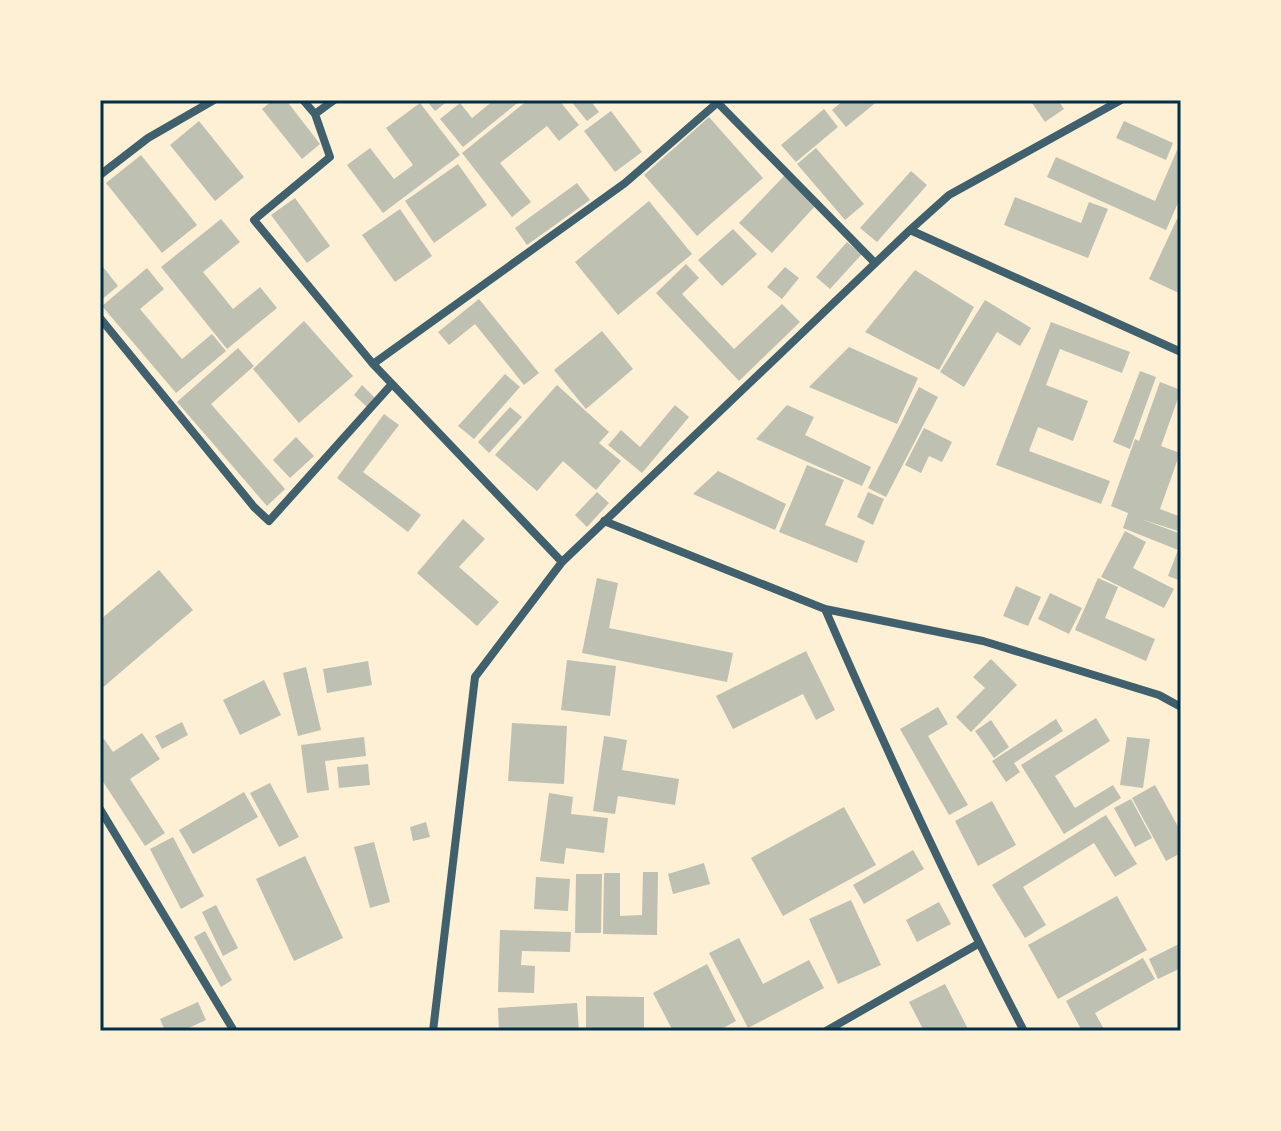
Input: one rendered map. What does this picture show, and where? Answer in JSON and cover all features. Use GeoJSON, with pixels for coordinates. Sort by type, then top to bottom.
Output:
{"type":"FeatureCollection","features":[{"type":"Feature","properties":{"kind":"street"},"geometry":{"type":"LineString","coordinates":[[100,175],[148,138],[214,100]]}},
{"type":"Feature","properties":{"kind":"street"},"geometry":{"type":"LineString","coordinates":[[303,100],[315,114],[330,157],[254,220],[373,364],[562,562]]}},
{"type":"Feature","properties":{"kind":"street"},"geometry":{"type":"LineString","coordinates":[[315,114],[334,100]]}},
{"type":"Feature","properties":{"kind":"street"},"geometry":{"type":"LineString","coordinates":[[433,1031],[475,677],[562,562],[874,262],[949,195],[1121,100]]}},
{"type":"Feature","properties":{"kind":"street"},"geometry":{"type":"LineString","coordinates":[[373,364],[625,183],[716,102],[874,262]]}},
{"type":"Feature","properties":{"kind":"street"},"geometry":{"type":"LineString","coordinates":[[910,230],[1181,352]]}},
{"type":"Feature","properties":{"kind":"street"},"geometry":{"type":"LineString","coordinates":[[100,318],[254,507],[269,521],[392,384]]}},
{"type":"Feature","properties":{"kind":"street"},"geometry":{"type":"LineString","coordinates":[[604,521],[825,609],[983,641],[1159,695],[1181,707]]}},
{"type":"Feature","properties":{"kind":"street"},"geometry":{"type":"LineString","coordinates":[[825,609],[888,754],[978,944],[1024,1031]]}},
{"type":"Feature","properties":{"kind":"street"},"geometry":{"type":"LineString","coordinates":[[100,809],[234,1031]]}},
{"type":"Feature","properties":{"kind":"street"},"geometry":{"type":"LineString","coordinates":[[826,1031],[978,944]]}},
{"type":"Feature","properties":{"kind":"building"},"geometry":{"type":"Polygon","coordinates":[[[273,100],[286,100],[320,144],[302,159],[262,109],[273,100]]]}},
{"type":"Feature","properties":{"kind":"building"},"geometry":{"type":"Polygon","coordinates":[[[426,100],[449,100],[435,111],[426,100]]]}},
{"type":"Feature","properties":{"kind":"building"},"geometry":{"type":"Polygon","coordinates":[[[494,100],[521,100],[463,147],[440,119],[460,103],[472,118],[494,100]]]}},
{"type":"Feature","properties":{"kind":"building"},"geometry":{"type":"Polygon","coordinates":[[[528,100],[559,100],[579,125],[559,141],[547,126],[500,163],[531,202],[512,217],[462,153],[528,100]]]}},
{"type":"Feature","properties":{"kind":"building"},"geometry":{"type":"Polygon","coordinates":[[[570,100],[590,100],[599,112],[587,121],[570,100]]]}},
{"type":"Feature","properties":{"kind":"building"},"geometry":{"type":"Polygon","coordinates":[[[844,100],[879,100],[846,127],[832,110],[844,100]]]}},
{"type":"Feature","properties":{"kind":"building"},"geometry":{"type":"Polygon","coordinates":[[[1030,100],[1058,100],[1064,109],[1045,122],[1030,100]]]}},
{"type":"Feature","properties":{"kind":"building"},"geometry":{"type":"Polygon","coordinates":[[[420,103],[460,155],[383,213],[347,165],[370,148],[394,179],[413,165],[386,128],[420,103]]]}},
{"type":"Feature","properties":{"kind":"building"},"geometry":{"type":"Polygon","coordinates":[[[824,109],[838,127],[796,162],[781,145],[824,109]]]}},
{"type":"Feature","properties":{"kind":"building"},"geometry":{"type":"Polygon","coordinates":[[[611,111],[642,152],[615,172],[584,131],[611,111]]]}},
{"type":"Feature","properties":{"kind":"building"},"geometry":{"type":"Polygon","coordinates":[[[709,117],[763,178],[697,236],[644,175],[709,117]]]}},
{"type":"Feature","properties":{"kind":"building"},"geometry":{"type":"Polygon","coordinates":[[[199,121],[244,177],[215,201],[170,145],[199,121]]]}},
{"type":"Feature","properties":{"kind":"building"},"geometry":{"type":"Polygon","coordinates":[[[1124,121],[1173,143],[1166,160],[1116,138],[1124,121]]]}},
{"type":"Feature","properties":{"kind":"building"},"geometry":{"type":"Polygon","coordinates":[[[1181,141],[1181,196],[1166,230],[1047,177],[1056,157],[1155,201],[1181,141]]]}},
{"type":"Feature","properties":{"kind":"building"},"geometry":{"type":"Polygon","coordinates":[[[816,148],[864,204],[845,220],[797,164],[816,148]]]}},
{"type":"Feature","properties":{"kind":"building"},"geometry":{"type":"Polygon","coordinates":[[[141,155],[197,225],[162,253],[106,183],[141,155]]]}},
{"type":"Feature","properties":{"kind":"building"},"geometry":{"type":"Polygon","coordinates":[[[458,164],[487,205],[434,243],[405,201],[458,164]]]}},
{"type":"Feature","properties":{"kind":"building"},"geometry":{"type":"Polygon","coordinates":[[[911,171],[927,185],[877,242],[860,228],[911,171]]]}},
{"type":"Feature","properties":{"kind":"building"},"geometry":{"type":"Polygon","coordinates":[[[785,175],[817,204],[772,253],[739,223],[785,175]]]}},
{"type":"Feature","properties":{"kind":"building"},"geometry":{"type":"Polygon","coordinates":[[[577,183],[590,200],[527,245],[515,228],[577,183]]]}},
{"type":"Feature","properties":{"kind":"building"},"geometry":{"type":"Polygon","coordinates":[[[1015,197],[1081,223],[1089,202],[1108,209],[1088,258],[1004,225],[1015,197]]]}},
{"type":"Feature","properties":{"kind":"building"},"geometry":{"type":"Polygon","coordinates":[[[295,198],[330,246],[307,263],[271,215],[295,198]]]}},
{"type":"Feature","properties":{"kind":"building"},"geometry":{"type":"Polygon","coordinates":[[[649,201],[692,254],[618,315],[575,262],[649,201]]]}},
{"type":"Feature","properties":{"kind":"building"},"geometry":{"type":"Polygon","coordinates":[[[400,209],[432,256],[395,282],[362,235],[400,209]]]}},
{"type":"Feature","properties":{"kind":"building"},"geometry":{"type":"Polygon","coordinates":[[[221,219],[240,242],[203,272],[233,309],[260,287],[277,308],[227,349],[161,267],[221,219]]]}},
{"type":"Feature","properties":{"kind":"building"},"geometry":{"type":"Polygon","coordinates":[[[1177,219],[1181,221],[1181,294],[1149,279],[1177,219]]]}},
{"type":"Feature","properties":{"kind":"building"},"geometry":{"type":"Polygon","coordinates":[[[733,229],[757,254],[722,286],[698,260],[733,229]]]}},
{"type":"Feature","properties":{"kind":"building"},"geometry":{"type":"Polygon","coordinates":[[[847,242],[862,254],[830,289],[816,277],[847,242]]]}},
{"type":"Feature","properties":{"kind":"building"},"geometry":{"type":"Polygon","coordinates":[[[100,263],[118,286],[100,301],[100,263]]]}},
{"type":"Feature","properties":{"kind":"building"},"geometry":{"type":"Polygon","coordinates":[[[686,264],[699,278],[682,294],[734,349],[782,304],[800,322],[739,381],[656,293],[686,264]]]}},
{"type":"Feature","properties":{"kind":"building"},"geometry":{"type":"Polygon","coordinates":[[[785,267],[799,278],[782,299],[767,287],[785,267]]]}},
{"type":"Feature","properties":{"kind":"building"},"geometry":{"type":"Polygon","coordinates":[[[147,268],[164,289],[140,309],[182,359],[212,334],[226,351],[176,393],[102,306],[147,268]]]}},
{"type":"Feature","properties":{"kind":"building"},"geometry":{"type":"Polygon","coordinates":[[[915,270],[974,307],[939,370],[865,332],[915,270]]]}},
{"type":"Feature","properties":{"kind":"building"},"geometry":{"type":"Polygon","coordinates":[[[479,299],[539,373],[524,385],[475,324],[449,345],[438,332],[479,299]]]}},
{"type":"Feature","properties":{"kind":"building"},"geometry":{"type":"Polygon","coordinates":[[[985,300],[1031,328],[1020,346],[997,332],[964,387],[940,372],[985,300]]]}},
{"type":"Feature","properties":{"kind":"building"},"geometry":{"type":"Polygon","coordinates":[[[304,321],[353,376],[299,423],[253,369],[304,321]]]}},
{"type":"Feature","properties":{"kind":"building"},"geometry":{"type":"Polygon","coordinates":[[[1051,322],[1130,352],[1122,373],[1060,349],[1046,385],[1088,401],[1073,441],[1038,427],[1029,451],[1110,481],[1101,504],[996,465],[1051,322]]]}},
{"type":"Feature","properties":{"kind":"building"},"geometry":{"type":"Polygon","coordinates":[[[602,331],[633,369],[586,409],[554,370],[602,331]]]}},
{"type":"Feature","properties":{"kind":"building"},"geometry":{"type":"Polygon","coordinates":[[[849,347],[918,378],[897,424],[809,387],[849,347]]]}},
{"type":"Feature","properties":{"kind":"building"},"geometry":{"type":"Polygon","coordinates":[[[238,348],[254,366],[211,404],[285,489],[267,506],[177,402],[238,348]]]}},
{"type":"Feature","properties":{"kind":"building"},"geometry":{"type":"Polygon","coordinates":[[[1140,371],[1156,377],[1130,449],[1113,442],[1140,371]]]}},
{"type":"Feature","properties":{"kind":"building"},"geometry":{"type":"Polygon","coordinates":[[[505,374],[520,387],[474,439],[458,426],[505,374]]]}},
{"type":"Feature","properties":{"kind":"building"},"geometry":{"type":"Polygon","coordinates":[[[1160,382],[1181,390],[1161,446],[1180,453],[1160,509],[1181,517],[1181,532],[1141,519],[1181,534],[1181,581],[1168,576],[1178,550],[1123,528],[1128,513],[1111,506],[1160,382]]]}},
{"type":"Feature","properties":{"kind":"building"},"geometry":{"type":"Polygon","coordinates":[[[362,385],[375,398],[367,407],[354,395],[362,385]]]}},
{"type":"Feature","properties":{"kind":"building"},"geometry":{"type":"Polygon","coordinates":[[[557,385],[609,432],[599,443],[621,461],[596,490],[563,461],[537,491],[495,455],[557,385]]]}},
{"type":"Feature","properties":{"kind":"building"},"geometry":{"type":"Polygon","coordinates":[[[919,387],[938,397],[886,497],[868,488],[919,387]]]}},
{"type":"Feature","properties":{"kind":"building"},"geometry":{"type":"Polygon","coordinates":[[[675,405],[689,417],[642,473],[608,445],[621,430],[640,447],[675,405]]]}},
{"type":"Feature","properties":{"kind":"building"},"geometry":{"type":"Polygon","coordinates":[[[787,405],[814,417],[805,435],[871,467],[862,486],[756,439],[787,405]]]}},
{"type":"Feature","properties":{"kind":"building"},"geometry":{"type":"Polygon","coordinates":[[[510,407],[522,417],[489,453],[478,442],[510,407]]]}},
{"type":"Feature","properties":{"kind":"building"},"geometry":{"type":"Polygon","coordinates":[[[384,414],[399,425],[363,472],[421,515],[408,532],[337,478],[384,414]]]}},
{"type":"Feature","properties":{"kind":"building"},"geometry":{"type":"Polygon","coordinates":[[[924,428],[952,442],[942,462],[929,456],[921,473],[905,465],[924,428]]]}},
{"type":"Feature","properties":{"kind":"building"},"geometry":{"type":"Polygon","coordinates":[[[296,437],[314,456],[290,478],[273,460],[296,437]]]}},
{"type":"Feature","properties":{"kind":"building"},"geometry":{"type":"Polygon","coordinates":[[[807,465],[844,480],[825,525],[865,541],[857,563],[779,532],[807,465]]]}},
{"type":"Feature","properties":{"kind":"building"},"geometry":{"type":"Polygon","coordinates":[[[718,471],[786,504],[775,530],[693,494],[718,471]]]}},
{"type":"Feature","properties":{"kind":"building"},"geometry":{"type":"Polygon","coordinates":[[[597,492],[609,503],[587,527],[575,515],[597,492]]]}},
{"type":"Feature","properties":{"kind":"building"},"geometry":{"type":"Polygon","coordinates":[[[868,492],[884,499],[873,525],[857,517],[868,492]]]}},
{"type":"Feature","properties":{"kind":"building"},"geometry":{"type":"Polygon","coordinates":[[[463,519],[485,539],[459,567],[499,602],[477,626],[417,573],[463,519]]]}},
{"type":"Feature","properties":{"kind":"building"},"geometry":{"type":"Polygon","coordinates":[[[1125,531],[1146,542],[1133,568],[1174,589],[1164,608],[1101,577],[1125,531]]]}},
{"type":"Feature","properties":{"kind":"building"},"geometry":{"type":"Polygon","coordinates":[[[159,570],[193,610],[100,690],[100,620],[159,570]]]}},
{"type":"Feature","properties":{"kind":"building"},"geometry":{"type":"Polygon","coordinates":[[[597,578],[618,583],[609,628],[733,653],[727,682],[582,653],[597,578]]]}},
{"type":"Feature","properties":{"kind":"building"},"geometry":{"type":"Polygon","coordinates":[[[1098,578],[1118,587],[1105,618],[1155,639],[1146,661],[1075,630],[1098,578]]]}},
{"type":"Feature","properties":{"kind":"building"},"geometry":{"type":"Polygon","coordinates":[[[1016,586],[1041,597],[1028,626],[1003,616],[1016,586]]]}},
{"type":"Feature","properties":{"kind":"building"},"geometry":{"type":"Polygon","coordinates":[[[1050,593],[1082,608],[1069,634],[1038,619],[1050,593]]]}},
{"type":"Feature","properties":{"kind":"building"},"geometry":{"type":"Polygon","coordinates":[[[806,651],[835,710],[816,720],[803,694],[733,729],[716,696],[806,651]]]}},
{"type":"Feature","properties":{"kind":"building"},"geometry":{"type":"Polygon","coordinates":[[[991,659],[1017,685],[971,732],[956,717],[985,688],[973,677],[991,659]]]}},
{"type":"Feature","properties":{"kind":"building"},"geometry":{"type":"Polygon","coordinates":[[[567,660],[616,666],[610,716],[561,710],[567,660]]]}},
{"type":"Feature","properties":{"kind":"building"},"geometry":{"type":"Polygon","coordinates":[[[368,661],[372,685],[327,693],[323,669],[368,661]]]}},
{"type":"Feature","properties":{"kind":"building"},"geometry":{"type":"Polygon","coordinates":[[[306,667],[321,730],[298,736],[283,673],[306,667]]]}},
{"type":"Feature","properties":{"kind":"building"},"geometry":{"type":"Polygon","coordinates":[[[264,680],[281,715],[240,735],[223,700],[264,680]]]}},
{"type":"Feature","properties":{"kind":"building"},"geometry":{"type":"Polygon","coordinates":[[[938,707],[948,724],[928,736],[968,805],[949,815],[900,729],[938,707]]]}},
{"type":"Feature","properties":{"kind":"building"},"geometry":{"type":"Polygon","coordinates":[[[1096,718],[1110,741],[1055,776],[1075,808],[1113,785],[1121,798],[1064,834],[1021,765],[1096,718]]]}},
{"type":"Feature","properties":{"kind":"building"},"geometry":{"type":"Polygon","coordinates":[[[1056,719],[1063,731],[1014,763],[1020,772],[1006,782],[992,761],[1056,719]]]}},
{"type":"Feature","properties":{"kind":"building"},"geometry":{"type":"Polygon","coordinates":[[[991,720],[1009,747],[994,758],[975,731],[991,720]]]}},
{"type":"Feature","properties":{"kind":"building"},"geometry":{"type":"Polygon","coordinates":[[[182,722],[188,735],[162,749],[155,736],[182,722]]]}},
{"type":"Feature","properties":{"kind":"building"},"geometry":{"type":"Polygon","coordinates":[[[512,723],[567,726],[564,784],[508,781],[512,723]]]}},
{"type":"Feature","properties":{"kind":"building"},"geometry":{"type":"Polygon","coordinates":[[[142,733],[160,759],[130,779],[165,833],[145,846],[100,777],[100,742],[104,739],[113,752],[142,733]]]}},
{"type":"Feature","properties":{"kind":"building"},"geometry":{"type":"Polygon","coordinates":[[[604,736],[627,740],[622,770],[679,779],[675,805],[618,796],[615,814],[593,811],[604,736]]]}},
{"type":"Feature","properties":{"kind":"building"},"geometry":{"type":"Polygon","coordinates":[[[364,737],[366,756],[325,761],[329,790],[307,793],[301,745],[364,737]]]}},
{"type":"Feature","properties":{"kind":"building"},"geometry":{"type":"Polygon","coordinates":[[[1127,737],[1150,739],[1143,788],[1120,785],[1127,737]]]}},
{"type":"Feature","properties":{"kind":"building"},"geometry":{"type":"Polygon","coordinates":[[[368,764],[370,785],[339,788],[337,767],[368,764]]]}},
{"type":"Feature","properties":{"kind":"building"},"geometry":{"type":"Polygon","coordinates":[[[270,783],[299,837],[279,847],[250,793],[270,783]]]}},
{"type":"Feature","properties":{"kind":"building"},"geometry":{"type":"Polygon","coordinates":[[[1155,785],[1181,832],[1181,853],[1166,861],[1132,798],[1155,785]]]}},
{"type":"Feature","properties":{"kind":"building"},"geometry":{"type":"Polygon","coordinates":[[[244,792],[258,817],[193,854],[179,830],[244,792]]]}},
{"type":"Feature","properties":{"kind":"building"},"geometry":{"type":"Polygon","coordinates":[[[549,793],[573,797],[571,814],[608,818],[604,853],[566,848],[564,864],[540,861],[549,793]]]}},
{"type":"Feature","properties":{"kind":"building"},"geometry":{"type":"Polygon","coordinates":[[[1131,799],[1152,838],[1135,847],[1114,808],[1131,799]]]}},
{"type":"Feature","properties":{"kind":"building"},"geometry":{"type":"Polygon","coordinates":[[[992,801],[1016,845],[978,866],[955,821],[992,801]]]}},
{"type":"Feature","properties":{"kind":"building"},"geometry":{"type":"Polygon","coordinates":[[[844,807],[876,865],[783,916],[751,858],[844,807]]]}},
{"type":"Feature","properties":{"kind":"building"},"geometry":{"type":"Polygon","coordinates":[[[1106,815],[1137,864],[1115,877],[1094,843],[1023,887],[1046,925],[1025,938],[992,885],[1106,815]]]}},
{"type":"Feature","properties":{"kind":"building"},"geometry":{"type":"Polygon","coordinates":[[[426,822],[430,837],[413,841],[410,827],[426,822]]]}},
{"type":"Feature","properties":{"kind":"building"},"geometry":{"type":"Polygon","coordinates":[[[173,837],[204,896],[181,909],[150,849],[173,837]]]}},
{"type":"Feature","properties":{"kind":"building"},"geometry":{"type":"Polygon","coordinates":[[[374,842],[390,902],[370,908],[354,847],[374,842]]]}},
{"type":"Feature","properties":{"kind":"building"},"geometry":{"type":"Polygon","coordinates":[[[913,850],[924,869],[864,904],[853,885],[913,850]]]}},
{"type":"Feature","properties":{"kind":"building"},"geometry":{"type":"Polygon","coordinates":[[[305,856],[343,938],[294,961],[256,879],[305,856]]]}},
{"type":"Feature","properties":{"kind":"building"},"geometry":{"type":"Polygon","coordinates":[[[704,863],[710,884],[673,894],[668,874],[704,863]]]}},
{"type":"Feature","properties":{"kind":"building"},"geometry":{"type":"Polygon","coordinates":[[[643,872],[658,872],[657,935],[603,934],[604,873],[620,873],[620,916],[642,915],[643,872]]]}},
{"type":"Feature","properties":{"kind":"building"},"geometry":{"type":"Polygon","coordinates":[[[576,874],[602,874],[601,933],[575,933],[576,874]]]}},
{"type":"Feature","properties":{"kind":"building"},"geometry":{"type":"Polygon","coordinates":[[[536,877],[570,879],[568,911],[534,909],[536,877]]]}},
{"type":"Feature","properties":{"kind":"building"},"geometry":{"type":"Polygon","coordinates":[[[1117,896],[1147,950],[1058,999],[1028,945],[1117,896]]]}},
{"type":"Feature","properties":{"kind":"building"},"geometry":{"type":"Polygon","coordinates":[[[851,900],[881,965],[838,984],[809,919],[851,900]]]}},
{"type":"Feature","properties":{"kind":"building"},"geometry":{"type":"Polygon","coordinates":[[[939,902],[951,924],[917,942],[906,920],[939,902]]]}},
{"type":"Feature","properties":{"kind":"building"},"geometry":{"type":"Polygon","coordinates":[[[216,905],[238,948],[223,956],[202,912],[216,905]]]}},
{"type":"Feature","properties":{"kind":"building"},"geometry":{"type":"Polygon","coordinates":[[[500,930],[571,932],[570,952],[522,951],[521,965],[535,966],[534,993],[498,992],[500,930]]]}},
{"type":"Feature","properties":{"kind":"building"},"geometry":{"type":"Polygon","coordinates":[[[205,931],[232,980],[221,987],[194,937],[205,931]]]}},
{"type":"Feature","properties":{"kind":"building"},"geometry":{"type":"Polygon","coordinates":[[[739,938],[763,984],[809,960],[824,988],[748,1028],[709,953],[739,938]]]}},
{"type":"Feature","properties":{"kind":"building"},"geometry":{"type":"Polygon","coordinates":[[[1181,943],[1181,968],[1158,979],[1149,959],[1181,943]]]}},
{"type":"Feature","properties":{"kind":"building"},"geometry":{"type":"Polygon","coordinates":[[[1143,958],[1155,979],[1095,1013],[1105,1031],[1082,1031],[1066,1001],[1143,958]]]}},
{"type":"Feature","properties":{"kind":"building"},"geometry":{"type":"Polygon","coordinates":[[[707,964],[736,1021],[718,1031],[673,1031],[653,993],[707,964]]]}},
{"type":"Feature","properties":{"kind":"building"},"geometry":{"type":"Polygon","coordinates":[[[945,984],[969,1031],[924,1031],[909,1002],[945,984]]]}},
{"type":"Feature","properties":{"kind":"building"},"geometry":{"type":"Polygon","coordinates":[[[586,996],[644,997],[644,1031],[586,1031],[586,996]]]}},
{"type":"Feature","properties":{"kind":"building"},"geometry":{"type":"Polygon","coordinates":[[[198,1002],[206,1020],[182,1031],[165,1031],[160,1019],[198,1002]]]}},
{"type":"Feature","properties":{"kind":"building"},"geometry":{"type":"Polygon","coordinates":[[[577,1003],[579,1031],[499,1031],[498,1008],[577,1003]]]}}]}
